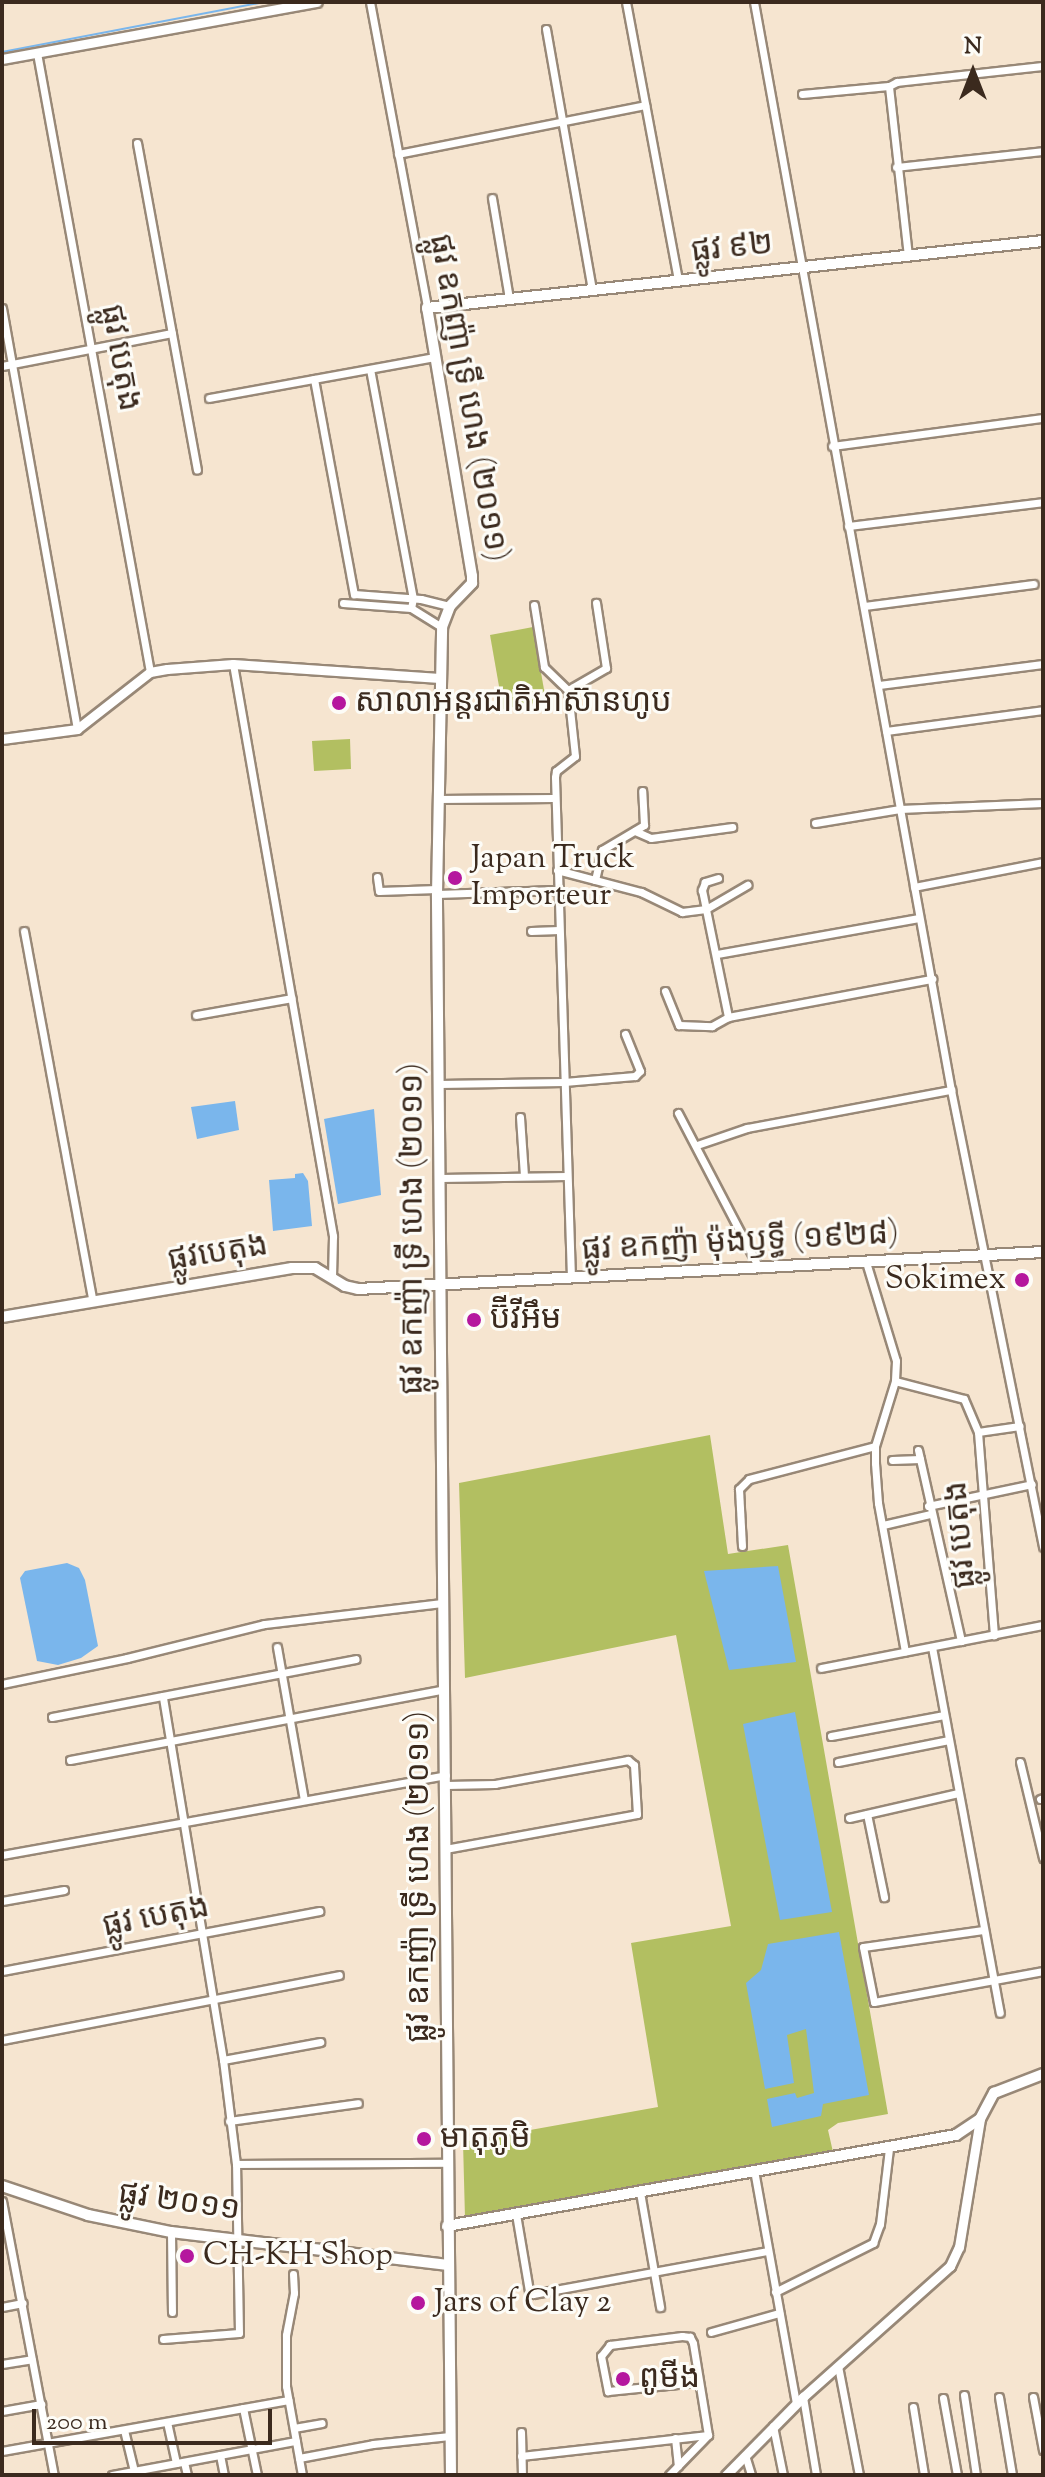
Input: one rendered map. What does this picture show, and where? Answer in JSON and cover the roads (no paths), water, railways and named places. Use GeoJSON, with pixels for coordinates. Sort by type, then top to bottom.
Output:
{"type":"FeatureCollection","features":[{"type":"Feature","properties":{"kind":"main road","name":"ផ្លូវ ៩២"},"geometry":{"type":"LineString","coordinates":[[427,308],[1043,241]]}},
{"type":"Feature","properties":{"kind":"main road","name":"ផ្លូវ ឧកញ៉ា ទ្រី ហេង (២០១១)"},"geometry":{"type":"LineString","coordinates":[[427,308],[472,576],[472,583],[450,606],[442,627],[438,799],[451,2475]]}},
{"type":"Feature","properties":{"kind":"main road","name":"ផ្លូវ ឧកញ៉ា ម៉ុងឫទ្ធី (១៩២៨)"},"geometry":{"type":"LineString","coordinates":[[440,1285],[1043,1252]]}},
{"type":"Feature","properties":{"kind":"main road","name":"ផ្លូវបេតុង"},"geometry":{"type":"LineString","coordinates":[[2,1317],[292,1268],[315,1268],[358,1289],[440,1285]]}},
{"type":"Feature","properties":{"kind":"main road"},"geometry":{"type":"LineString","coordinates":[[447,2226],[956,2135],[980,2119],[994,2093],[1043,2074]]}},
{"type":"Feature","properties":{"kind":"main road","name":"ផ្លូវ ២០១១"},"geometry":{"type":"LineString","coordinates":[[2,2186],[88,2215],[171,2232],[448,2265]]}},
{"type":"Feature","properties":{"kind":"street"},"geometry":{"type":"LineString","coordinates":[[2,59],[317,2]]}},
{"type":"Feature","properties":{"kind":"street","name":"ផ្លូវ ឧកញ៉ា ទ្រី ហេង (២០១១)"},"geometry":{"type":"LineString","coordinates":[[370,2],[427,308]]}},
{"type":"Feature","properties":{"kind":"street"},"geometry":{"type":"LineString","coordinates":[[626,2],[678,281]]}},
{"type":"Feature","properties":{"kind":"street"},"geometry":{"type":"LineString","coordinates":[[754,2],[951,1090],[987,1255],[1043,1547]]}},
{"type":"Feature","properties":{"kind":"street"},"geometry":{"type":"LineString","coordinates":[[546,29],[592,290]]}},
{"type":"Feature","properties":{"kind":"street","name":"ផ្លូវ បេតុង"},"geometry":{"type":"LineString","coordinates":[[37,53],[150,672]]}},
{"type":"Feature","properties":{"kind":"street"},"geometry":{"type":"LineString","coordinates":[[802,94],[1043,66]]}},
{"type":"Feature","properties":{"kind":"street"},"geometry":{"type":"LineString","coordinates":[[889,86],[908,256]]}},
{"type":"Feature","properties":{"kind":"street"},"geometry":{"type":"LineString","coordinates":[[398,154],[645,105]]}},
{"type":"Feature","properties":{"kind":"street"},"geometry":{"type":"LineString","coordinates":[[137,143],[197,470]]}},
{"type":"Feature","properties":{"kind":"street"},"geometry":{"type":"LineString","coordinates":[[896,167],[1043,151]]}},
{"type":"Feature","properties":{"kind":"street"},"geometry":{"type":"LineString","coordinates":[[492,198],[509,299]]}},
{"type":"Feature","properties":{"kind":"street"},"geometry":{"type":"LineString","coordinates":[[2,308],[77,729]]}},
{"type":"Feature","properties":{"kind":"street"},"geometry":{"type":"LineString","coordinates":[[2,366],[172,333]]}},
{"type":"Feature","properties":{"kind":"street"},"geometry":{"type":"LineString","coordinates":[[209,398],[435,357]]}},
{"type":"Feature","properties":{"kind":"street"},"geometry":{"type":"LineString","coordinates":[[370,369],[413,598],[411,608]]}},
{"type":"Feature","properties":{"kind":"street"},"geometry":{"type":"LineString","coordinates":[[314,379],[354,594],[413,598],[450,606]]}},
{"type":"Feature","properties":{"kind":"street"},"geometry":{"type":"LineString","coordinates":[[832,446],[1043,418]]}},
{"type":"Feature","properties":{"kind":"street"},"geometry":{"type":"LineString","coordinates":[[848,526],[1043,502]]}},
{"type":"Feature","properties":{"kind":"street"},"geometry":{"type":"LineString","coordinates":[[864,606],[1034,584]]}},
{"type":"Feature","properties":{"kind":"street"},"geometry":{"type":"LineString","coordinates":[[343,603],[411,608],[442,627]]}},
{"type":"Feature","properties":{"kind":"street"},"geometry":{"type":"LineString","coordinates":[[568,690],[606,668],[596,603]]}},
{"type":"Feature","properties":{"kind":"street"},"geometry":{"type":"LineString","coordinates":[[534,605],[544,667],[568,690],[575,756],[556,771],[554,798],[571,1278]]}},
{"type":"Feature","properties":{"kind":"street"},"geometry":{"type":"LineString","coordinates":[[233,664],[333,1236],[332,1278]]}},
{"type":"Feature","properties":{"kind":"street"},"geometry":{"type":"LineString","coordinates":[[2,739],[77,729],[150,672],[233,664],[440,678]]}},
{"type":"Feature","properties":{"kind":"street"},"geometry":{"type":"LineString","coordinates":[[879,685],[1043,664]]}},
{"type":"Feature","properties":{"kind":"street"},"geometry":{"type":"LineString","coordinates":[[886,731],[1043,710]]}},
{"type":"Feature","properties":{"kind":"street"},"geometry":{"type":"LineString","coordinates":[[595,880],[602,850],[635,831],[646,820],[642,791]]}},
{"type":"Feature","properties":{"kind":"street"},"geometry":{"type":"LineString","coordinates":[[438,799],[554,798]]}},
{"type":"Feature","properties":{"kind":"street"},"geometry":{"type":"LineString","coordinates":[[815,823],[900,809],[1043,803]]}},
{"type":"Feature","properties":{"kind":"street"},"geometry":{"type":"LineString","coordinates":[[635,831],[651,838],[732,827]]}},
{"type":"Feature","properties":{"kind":"street"},"geometry":{"type":"LineString","coordinates":[[914,887],[1043,862]]}},
{"type":"Feature","properties":{"kind":"street"},"geometry":{"type":"LineString","coordinates":[[557,870],[641,892],[682,912],[706,909],[747,885]]}},
{"type":"Feature","properties":{"kind":"street"},"geometry":{"type":"LineString","coordinates":[[377,877],[379,891],[557,890]]}},
{"type":"Feature","properties":{"kind":"street"},"geometry":{"type":"LineString","coordinates":[[718,878],[705,882],[706,909],[728,1017]]}},
{"type":"Feature","properties":{"kind":"street"},"geometry":{"type":"LineString","coordinates":[[717,954],[919,918]]}},
{"type":"Feature","properties":{"kind":"street"},"geometry":{"type":"LineString","coordinates":[[531,931],[559,930]]}},
{"type":"Feature","properties":{"kind":"street"},"geometry":{"type":"LineString","coordinates":[[24,931],[93,1302]]}},
{"type":"Feature","properties":{"kind":"street"},"geometry":{"type":"LineString","coordinates":[[665,991],[683,1027],[712,1026],[728,1017],[932,979]]}},
{"type":"Feature","properties":{"kind":"street"},"geometry":{"type":"LineString","coordinates":[[196,1015],[292,998]]}},
{"type":"Feature","properties":{"kind":"street"},"geometry":{"type":"LineString","coordinates":[[439,1084],[564,1082],[639,1074],[625,1034]]}},
{"type":"Feature","properties":{"kind":"street"},"geometry":{"type":"LineString","coordinates":[[697,1145],[747,1128],[951,1090]]}},
{"type":"Feature","properties":{"kind":"street"},"geometry":{"type":"LineString","coordinates":[[678,1113],[759,1268]]}},
{"type":"Feature","properties":{"kind":"street"},"geometry":{"type":"LineString","coordinates":[[520,1117],[524,1176]]}},
{"type":"Feature","properties":{"kind":"street"},"geometry":{"type":"LineString","coordinates":[[440,1178],[567,1176]]}},
{"type":"Feature","properties":{"kind":"street"},"geometry":{"type":"LineString","coordinates":[[866,1262],[896,1361],[895,1381],[875,1446],[883,1525],[905,1652]]}},
{"type":"Feature","properties":{"kind":"street"},"geometry":{"type":"LineString","coordinates":[[895,1381],[964,1399],[978,1432],[1020,1426]]}},
{"type":"Feature","properties":{"kind":"street","name":"ផ្លូវ បេតុង"},"geometry":{"type":"LineString","coordinates":[[978,1432],[994,1635]]}},
{"type":"Feature","properties":{"kind":"street"},"geometry":{"type":"LineString","coordinates":[[742,1546],[739,1489],[749,1479],[875,1446]]}},
{"type":"Feature","properties":{"kind":"street"},"geometry":{"type":"LineString","coordinates":[[892,1460],[919,1455],[961,1641]]}},
{"type":"Feature","properties":{"kind":"street"},"geometry":{"type":"LineString","coordinates":[[883,1525],[982,1495],[1032,1484]]}},
{"type":"Feature","properties":{"kind":"street"},"geometry":{"type":"LineString","coordinates":[[1033,1495],[1043,1493]]}},
{"type":"Feature","properties":{"kind":"street"},"geometry":{"type":"LineString","coordinates":[[2,1684],[127,1658],[264,1624],[443,1603]]}},
{"type":"Feature","properties":{"kind":"street"},"geometry":{"type":"LineString","coordinates":[[821,1668],[1043,1625]]}},
{"type":"Feature","properties":{"kind":"street"},"geometry":{"type":"LineString","coordinates":[[277,1647],[304,1800]]}},
{"type":"Feature","properties":{"kind":"street"},"geometry":{"type":"LineString","coordinates":[[932,1647],[1000,2013]]}},
{"type":"Feature","properties":{"kind":"street"},"geometry":{"type":"LineString","coordinates":[[52,1717],[356,1659]]}},
{"type":"Feature","properties":{"kind":"street"},"geometry":{"type":"LineString","coordinates":[[70,1760],[444,1689]]}},
{"type":"Feature","properties":{"kind":"street"},"geometry":{"type":"LineString","coordinates":[[163,1696],[223,2060],[236,2164],[238,2239],[238,2334],[163,2339]]}},
{"type":"Feature","properties":{"kind":"street"},"geometry":{"type":"LineString","coordinates":[[831,1736],[944,1715]]}},
{"type":"Feature","properties":{"kind":"street"},"geometry":{"type":"LineString","coordinates":[[838,1762],[949,1740]]}},
{"type":"Feature","properties":{"kind":"street"},"geometry":{"type":"LineString","coordinates":[[2,1855],[304,1800],[446,1780],[495,1784],[628,1760],[634,1765],[637,1814],[445,1849]]}},
{"type":"Feature","properties":{"kind":"street"},"geometry":{"type":"LineString","coordinates":[[1020,1762],[1043,1858]]}},
{"type":"Feature","properties":{"kind":"street"},"geometry":{"type":"LineString","coordinates":[[849,1818],[958,1793]]}},
{"type":"Feature","properties":{"kind":"street"},"geometry":{"type":"LineString","coordinates":[[867,1814],[884,1897]]}},
{"type":"Feature","properties":{"kind":"street"},"geometry":{"type":"LineString","coordinates":[[2,1901],[64,1890]]}},
{"type":"Feature","properties":{"kind":"street","name":"ផ្លូវ បេតុង"},"geometry":{"type":"LineString","coordinates":[[2,1971],[319,1911]]}},
{"type":"Feature","properties":{"kind":"street"},"geometry":{"type":"LineString","coordinates":[[983,1930],[863,1947],[874,2002],[1043,1971]]}},
{"type":"Feature","properties":{"kind":"street"},"geometry":{"type":"LineString","coordinates":[[2,2040],[339,1975]]}},
{"type":"Feature","properties":{"kind":"street"},"geometry":{"type":"LineString","coordinates":[[223,2060],[320,2042]]}},
{"type":"Feature","properties":{"kind":"street"},"geometry":{"type":"LineString","coordinates":[[229,2121],[358,2103]]}},
{"type":"Feature","properties":{"kind":"street"},"geometry":{"type":"LineString","coordinates":[[726,2475],[799,2401],[950,2266],[955,2257],[980,2119]]}},
{"type":"Feature","properties":{"kind":"street"},"geometry":{"type":"LineString","coordinates":[[775,2292],[873,2243],[880,2224],[889,2148]]}},
{"type":"Feature","properties":{"kind":"street"},"geometry":{"type":"LineString","coordinates":[[236,2164],[448,2163]]}},
{"type":"Feature","properties":{"kind":"street"},"geometry":{"type":"LineString","coordinates":[[754,2170],[779,2313],[816,2475]]}},
{"type":"Feature","properties":{"kind":"street"},"geometry":{"type":"LineString","coordinates":[[640,2192],[660,2307]]}},
{"type":"Feature","properties":{"kind":"street"},"geometry":{"type":"LineString","coordinates":[[2,2201],[54,2475]]}},
{"type":"Feature","properties":{"kind":"street"},"geometry":{"type":"LineString","coordinates":[[516,2214],[529,2291],[533,2294],[768,2251]]}},
{"type":"Feature","properties":{"kind":"street"},"geometry":{"type":"LineString","coordinates":[[171,2232],[172,2312]]}},
{"type":"Feature","properties":{"kind":"street"},"geometry":{"type":"LineString","coordinates":[[293,2274],[294,2293],[286,2335],[288,2400],[302,2475]]}},
{"type":"Feature","properties":{"kind":"street"},"geometry":{"type":"LineString","coordinates":[[2,2307],[23,2303]]}},
{"type":"Feature","properties":{"kind":"street"},"geometry":{"type":"LineString","coordinates":[[711,2332],[779,2313]]}},
{"type":"Feature","properties":{"kind":"street"},"geometry":{"type":"LineString","coordinates":[[698,2382],[608,2391],[601,2356],[610,2345],[690,2337],[708,2435]]}},
{"type":"Feature","properties":{"kind":"street"},"geometry":{"type":"LineString","coordinates":[[2,2364],[32,2359]]}},
{"type":"Feature","properties":{"kind":"street"},"geometry":{"type":"LineString","coordinates":[[838,2366],[859,2475]]}},
{"type":"Feature","properties":{"kind":"street"},"geometry":{"type":"LineString","coordinates":[[964,2395],[976,2475]]}},
{"type":"Feature","properties":{"kind":"street"},"geometry":{"type":"LineString","coordinates":[[999,2397],[1012,2475]]}},
{"type":"Feature","properties":{"kind":"street"},"geometry":{"type":"LineString","coordinates":[[1033,2397],[1043,2450]]}},
{"type":"Feature","properties":{"kind":"street"},"geometry":{"type":"LineString","coordinates":[[943,2398],[957,2475]]}},
{"type":"Feature","properties":{"kind":"street"},"geometry":{"type":"LineString","coordinates":[[2,2451],[288,2400]]}},
{"type":"Feature","properties":{"kind":"street"},"geometry":{"type":"LineString","coordinates":[[2,2411],[41,2404]]}},
{"type":"Feature","properties":{"kind":"street"},"geometry":{"type":"LineString","coordinates":[[913,2407],[924,2475]]}},
{"type":"Feature","properties":{"kind":"street"},"geometry":{"type":"LineString","coordinates":[[243,2408],[257,2475]]}},
{"type":"Feature","properties":{"kind":"street"},"geometry":{"type":"LineString","coordinates":[[167,2422],[187,2475]]}},
{"type":"Feature","properties":{"kind":"street"},"geometry":{"type":"LineString","coordinates":[[294,2428],[322,2423]]}},
{"type":"Feature","properties":{"kind":"street"},"geometry":{"type":"LineString","coordinates":[[773,2426],[783,2475]]}},
{"type":"Feature","properties":{"kind":"street"},"geometry":{"type":"LineString","coordinates":[[124,2430],[134,2471]]}},
{"type":"Feature","properties":{"kind":"street"},"geometry":{"type":"LineString","coordinates":[[521,2432],[522,2475]]}},
{"type":"Feature","properties":{"kind":"street"},"geometry":{"type":"LineString","coordinates":[[521,2456],[708,2435]]}},
{"type":"Feature","properties":{"kind":"street"},"geometry":{"type":"LineString","coordinates":[[669,2475],[708,2435]]}},
{"type":"Feature","properties":{"kind":"street"},"geometry":{"type":"LineString","coordinates":[[299,2458],[373,2444],[450,2436]]}},
{"type":"Feature","properties":{"kind":"street"},"geometry":{"type":"LineString","coordinates":[[675,2438],[678,2466]]}},
{"type":"Feature","properties":{"kind":"street"},"geometry":{"type":"LineString","coordinates":[[112,2475],[296,2441]]}},
{"type":"Feature","properties":{"kind":"street"},"geometry":{"type":"LineString","coordinates":[[220,2455],[224,2475]]}},
{"type":"Feature","properties":{"kind":"street"},"geometry":{"type":"LineString","coordinates":[[745,2455],[751,2475]]}},
{"type":"Feature","properties":{"kind":"water"},"geometry":{"type":"Polygon","coordinates":[[[235,1101],[239,1130],[197,1139],[191,1107],[235,1101]]]}},
{"type":"Feature","properties":{"kind":"water"},"geometry":{"type":"Polygon","coordinates":[[[374,1109],[381,1195],[338,1204],[324,1119],[374,1109]]]}},
{"type":"Feature","properties":{"kind":"water"},"geometry":{"type":"Polygon","coordinates":[[[303,1173],[308,1181],[312,1226],[273,1231],[269,1180],[295,1178],[295,1174],[303,1173]]]}},
{"type":"Feature","properties":{"kind":"water"},"geometry":{"type":"Polygon","coordinates":[[[67,1563],[79,1568],[85,1580],[98,1646],[81,1658],[58,1665],[37,1661],[20,1578],[25,1571],[67,1563]]]}},
{"type":"Feature","properties":{"kind":"water"},"geometry":{"type":"Polygon","coordinates":[[[778,1566],[796,1662],[729,1670],[704,1571],[778,1566]]]}},
{"type":"Feature","properties":{"kind":"water"},"geometry":{"type":"Polygon","coordinates":[[[795,1712],[832,1912],[780,1920],[743,1724],[795,1712]]]}},
{"type":"Feature","properties":{"kind":"water"},"geometry":{"type":"Polygon","coordinates":[[[839,1932],[869,2095],[823,2104],[821,2116],[772,2127],[767,2099],[795,2093],[797,2098],[814,2093],[806,2029],[787,2035],[794,2083],[765,2089],[746,1983],[761,1970],[768,1944],[839,1932]]]}},
{"type":"Feature","properties":{"kind":"waterway"},"geometry":{"type":"LineString","coordinates":[[2,52],[264,2]]}},
{"type":"Feature","properties":{"kind":"place","name":"សាលាអន្ដរជាតិអាស៊ានហូប"},"geometry":{"type":"Point","coordinates":[339,703]}},
{"type":"Feature","properties":{"kind":"place","name":"Japan Truck Importeur"},"geometry":{"type":"Point","coordinates":[455,878]}},
{"type":"Feature","properties":{"kind":"place","name":"Sokimex"},"geometry":{"type":"Point","coordinates":[1022,1280]}},
{"type":"Feature","properties":{"kind":"place","name":"ប៊ីវីអឹម"},"geometry":{"type":"Point","coordinates":[474,1320]}},
{"type":"Feature","properties":{"kind":"place","name":"មាតុភូមិ"},"geometry":{"type":"Point","coordinates":[424,2139]}},
{"type":"Feature","properties":{"kind":"place","name":"CH-KH Shop"},"geometry":{"type":"Point","coordinates":[187,2256]}},
{"type":"Feature","properties":{"kind":"place","name":"Jars of Clay 2"},"geometry":{"type":"Point","coordinates":[418,2303]}},
{"type":"Feature","properties":{"kind":"place","name":"ពូមីង"},"geometry":{"type":"Point","coordinates":[623,2379]}}]}
